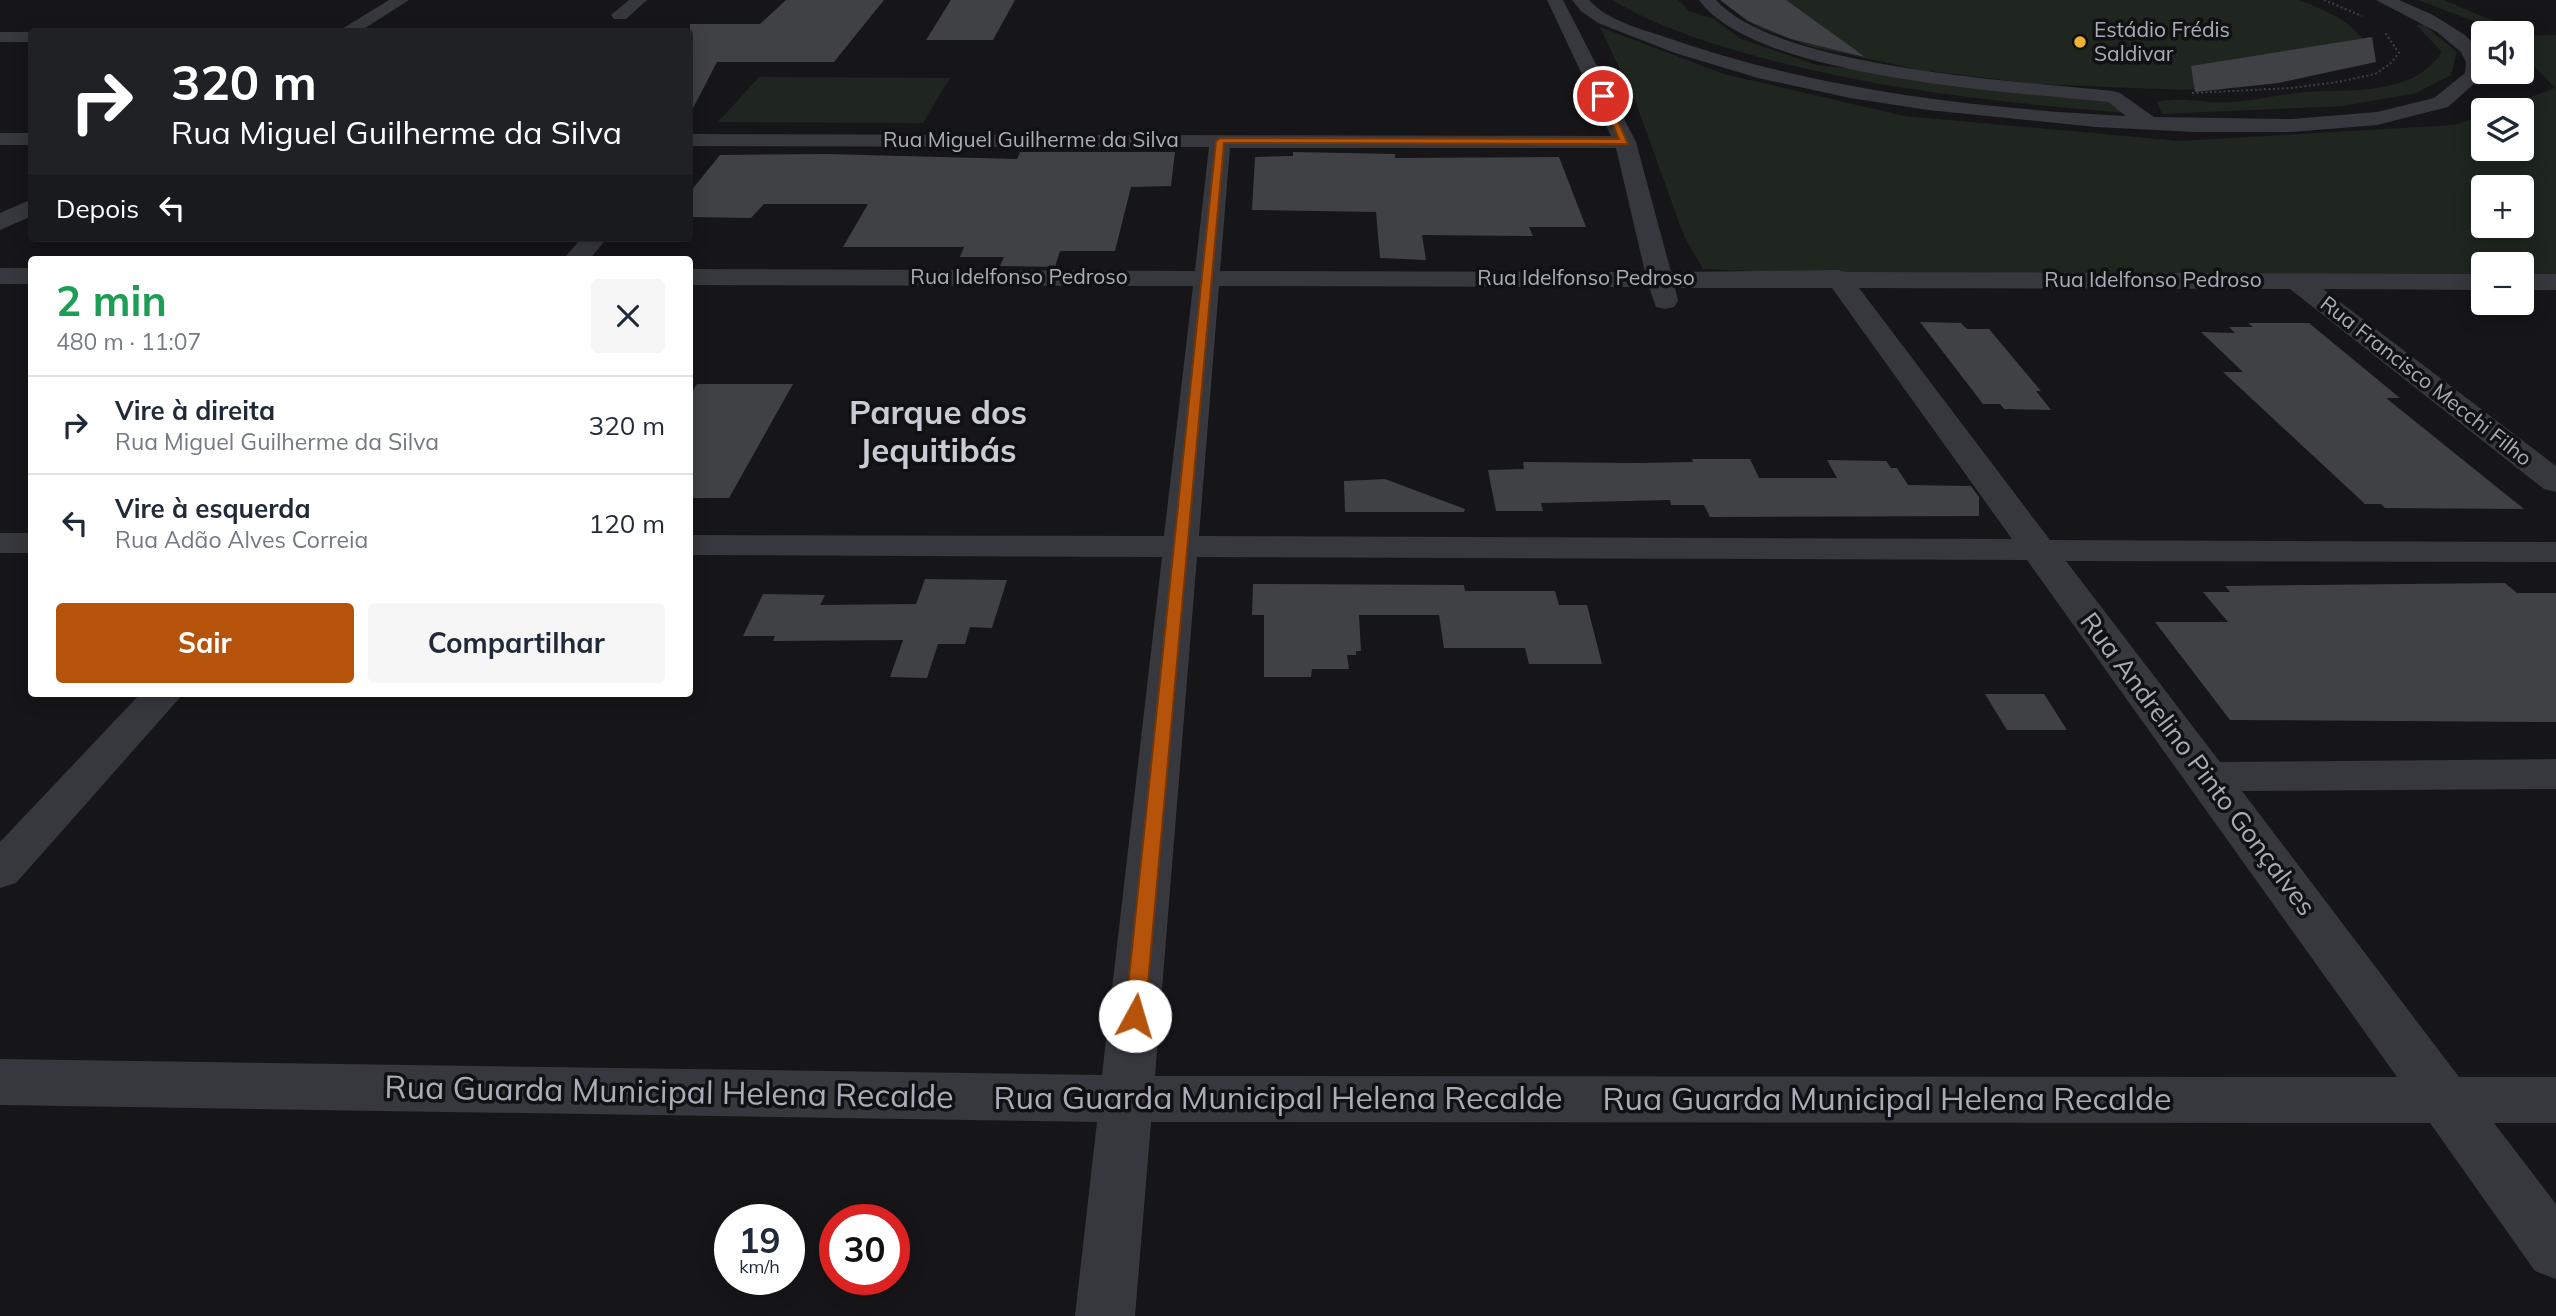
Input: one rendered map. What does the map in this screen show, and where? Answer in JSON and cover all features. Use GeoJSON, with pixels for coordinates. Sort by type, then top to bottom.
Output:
{"type":"FeatureCollection","features":[{"type":"Feature","properties":{"kind":"street"},"geometry":{"type":"LineString","coordinates":[[352,28],[401,0]]}},
{"type":"Feature","properties":{"kind":"street"},"geometry":{"type":"LineString","coordinates":[[620,15],[639,0]]}},
{"type":"Feature","properties":{"kind":"street"},"geometry":{"type":"LineString","coordinates":[[1555,0],[1625,142],[1662,289]]}},
{"type":"Feature","properties":{"kind":"street"},"geometry":{"type":"LineString","coordinates":[[1580,0],[1596,15],[1652,39],[1814,85],[1956,109],[2151,125],[2248,126],[2357,119],[2417,111],[2461,90],[2474,75],[2475,56],[2470,47],[2438,26],[2384,0]]}},
{"type":"Feature","properties":{"kind":"street"},"geometry":{"type":"LineString","coordinates":[[1707,0],[1719,14],[1760,37],[1829,60],[1948,79],[2113,97],[2151,125]]}},
{"type":"Feature","properties":{"kind":"street"},"geometry":{"type":"LineString","coordinates":[[0,37],[28,37]]}},
{"type":"Feature","properties":{"kind":"street"},"geometry":{"type":"LineString","coordinates":[[0,139],[28,139]]}},
{"type":"Feature","properties":{"kind":"street","name":"Rua Miguel Guilherme da Silva"},"geometry":{"type":"LineString","coordinates":[[693,140],[1625,142]]}},
{"type":"Feature","properties":{"kind":"street"},"geometry":{"type":"LineString","coordinates":[[1105,1316],[1220,141]]}},
{"type":"Feature","properties":{"kind":"street"},"geometry":{"type":"LineString","coordinates":[[0,223],[28,208]]}},
{"type":"Feature","properties":{"kind":"street"},"geometry":{"type":"LineString","coordinates":[[579,256],[591,242]]}},
{"type":"Feature","properties":{"kind":"street"},"geometry":{"type":"LineString","coordinates":[[0,276],[28,276]]}},
{"type":"Feature","properties":{"kind":"street","name":"Rua Idelfonso Pedroso"},"geometry":{"type":"LineString","coordinates":[[693,277],[1205,288],[1845,289],[2296,281],[2471,282]]}},
{"type":"Feature","properties":{"kind":"street","name":"Rua Francisco Mecchi Filho"},"geometry":{"type":"LineString","coordinates":[[2296,281],[2556,482]]}},
{"type":"Feature","properties":{"kind":"street"},"geometry":{"type":"LineString","coordinates":[[2534,282],[2556,282]]}},
{"type":"Feature","properties":{"kind":"street","name":"Rua Idelfonso Pedroso"},"geometry":{"type":"LineString","coordinates":[[693,298],[1205,288]]}},
{"type":"Feature","properties":{"kind":"street","name":"Rua Idelfonso Pedroso"},"geometry":{"type":"LineString","coordinates":[[1845,289],[2471,301]]}},
{"type":"Feature","properties":{"kind":"street","name":"Rua Andrelino Pinto Gonçalves"},"geometry":{"type":"LineString","coordinates":[[1845,289],[2556,1251]]}},
{"type":"Feature","properties":{"kind":"street"},"geometry":{"type":"LineString","coordinates":[[0,297],[28,297]]}},
{"type":"Feature","properties":{"kind":"street"},"geometry":{"type":"LineString","coordinates":[[2534,301],[2556,301]]}},
{"type":"Feature","properties":{"kind":"street"},"geometry":{"type":"LineString","coordinates":[[0,543],[28,543]]}},
{"type":"Feature","properties":{"kind":"street"},"geometry":{"type":"LineString","coordinates":[[693,545],[2556,552]]}},
{"type":"Feature","properties":{"kind":"street"},"geometry":{"type":"LineString","coordinates":[[0,871],[160,697]]}},
{"type":"Feature","properties":{"kind":"street"},"geometry":{"type":"LineString","coordinates":[[2208,777],[2556,774]]}},
{"type":"Feature","properties":{"kind":"street","name":"Rua Guarda Municipal Helena Recalde"},"geometry":{"type":"LineString","coordinates":[[0,1082],[1127,1099],[2556,1100]]}},
{"type":"Feature","properties":{"kind":"path"},"geometry":{"type":"LineString","coordinates":[[2324,0],[2365,17]]}},
{"type":"Feature","properties":{"kind":"path"},"geometry":{"type":"LineString","coordinates":[[2187,94],[2291,88],[2375,74],[2390,64],[2399,53],[2387,33],[2376,25]]}},
{"type":"Feature","properties":{"kind":"shaded area"},"geometry":{"type":"Polygon","coordinates":[[[1612,0],[1678,0],[1689,11],[1714,19],[1741,39],[1817,65],[2105,101],[2127,113],[1947,94],[1814,71],[1689,35],[1650,20],[1612,0]]]}},
{"type":"Feature","properties":{"kind":"shaded area","name":"Estádio Frédis Saldivar"},"geometry":{"type":"Polygon","coordinates":[[[1730,0],[2299,0],[2346,23],[2367,46],[2339,69],[2278,83],[2183,90],[2036,84],[1920,70],[1813,47],[1759,28],[1747,20],[1730,0]]]}},
{"type":"Feature","properties":{"kind":"shaded area"},"geometry":{"type":"Polygon","coordinates":[[[2418,0],[2444,0],[2493,21],[2473,21],[2418,0]]]}},
{"type":"Feature","properties":{"kind":"shaded area"},"geometry":{"type":"Polygon","coordinates":[[[2416,25],[2424,25],[2457,52],[2451,75],[2416,93],[2344,106],[2162,114],[2157,102],[2240,101],[2305,92],[2362,90],[2399,83],[2430,66],[2442,52],[2416,25]]]}},
{"type":"Feature","properties":{"kind":"shaded area"},"geometry":{"type":"Polygon","coordinates":[[[1600,27],[1724,74],[1904,116],[2180,141],[2454,125],[2471,119],[2471,161],[2534,161],[2534,98],[2528,98],[2555,88],[2534,66],[2534,35],[2556,35],[2556,277],[2534,277],[2534,252],[2471,252],[2471,277],[1866,276],[1703,269],[1684,236],[1637,106],[1600,27]]]}},
{"type":"Feature","properties":{"kind":"shaded area"},"geometry":{"type":"Polygon","coordinates":[[[759,77],[950,78],[923,123],[718,122],[759,77]]]}},
{"type":"Feature","properties":{"kind":"building"},"geometry":{"type":"Polygon","coordinates":[[[786,0],[884,0],[834,62],[717,62],[693,108],[693,28],[690,28],[690,24],[760,24],[786,0]]]}},
{"type":"Feature","properties":{"kind":"building"},"geometry":{"type":"Polygon","coordinates":[[[951,0],[1015,0],[993,40],[926,40],[951,0]]]}},
{"type":"Feature","properties":{"kind":"building"},"geometry":{"type":"Polygon","coordinates":[[[1720,0],[1786,0],[1865,57],[1791,39],[1748,21],[1720,0]]]}},
{"type":"Feature","properties":{"kind":"building"},"geometry":{"type":"Polygon","coordinates":[[[2372,37],[2376,62],[2278,83],[2195,92],[2191,66],[2372,37]]]}},
{"type":"Feature","properties":{"kind":"building"},"geometry":{"type":"Polygon","coordinates":[[[1020,152],[1175,152],[1171,186],[1131,187],[1115,251],[1060,251],[1055,267],[1000,266],[1004,257],[960,257],[964,247],[843,247],[868,204],[764,204],[751,218],[693,217],[693,188],[720,155],[826,154],[1017,159],[1020,152]]]}},
{"type":"Feature","properties":{"kind":"building"},"geometry":{"type":"Polygon","coordinates":[[[1293,152],[1395,154],[1395,158],[1559,157],[1586,227],[1529,227],[1533,236],[1422,235],[1426,260],[1380,258],[1376,212],[1252,210],[1255,157],[1293,156],[1293,152]]]}},
{"type":"Feature","properties":{"kind":"building"},"geometry":{"type":"Polygon","coordinates":[[[1920,322],[1961,323],[1967,329],[1989,329],[2041,391],[2036,391],[2051,410],[2004,409],[2000,404],[1983,404],[1920,322]]]}},
{"type":"Feature","properties":{"kind":"building"},"geometry":{"type":"Polygon","coordinates":[[[2248,323],[2309,323],[2400,398],[2386,398],[2524,509],[2385,508],[2381,504],[2365,504],[2223,372],[2243,372],[2201,332],[2235,333],[2229,327],[2253,327],[2248,323]]]}},
{"type":"Feature","properties":{"kind":"building"},"geometry":{"type":"Polygon","coordinates":[[[697,384],[793,384],[729,498],[693,498],[693,390],[697,384]]]}},
{"type":"Feature","properties":{"kind":"building"},"geometry":{"type":"Polygon","coordinates":[[[1692,459],[1750,459],[1759,478],[1837,478],[1827,460],[1886,461],[1891,468],[1897,468],[1908,485],[1971,486],[1979,497],[1979,516],[1710,517],[1704,505],[1671,505],[1670,500],[1541,503],[1543,511],[1496,511],[1488,470],[1524,469],[1523,462],[1693,462],[1692,459]]]}},
{"type":"Feature","properties":{"kind":"building"},"geometry":{"type":"Polygon","coordinates":[[[1385,479],[1465,509],[1464,512],[1345,512],[1344,481],[1385,479]]]}},
{"type":"Feature","properties":{"kind":"building"},"geometry":{"type":"Polygon","coordinates":[[[925,579],[1007,580],[992,628],[970,627],[965,644],[938,644],[927,678],[890,677],[903,640],[773,641],[775,636],[743,636],[763,594],[825,595],[820,605],[916,604],[925,579]]]}},
{"type":"Feature","properties":{"kind":"building"},"geometry":{"type":"Polygon","coordinates":[[[2505,583],[2517,593],[2556,593],[2556,722],[2230,720],[2155,622],[2228,622],[2203,592],[2230,592],[2225,586],[2505,583]]]}},
{"type":"Feature","properties":{"kind":"building"},"geometry":{"type":"Polygon","coordinates":[[[1253,584],[1464,585],[1465,591],[1555,591],[1559,605],[1587,605],[1602,664],[1529,664],[1525,648],[1444,648],[1439,615],[1359,615],[1361,651],[1356,651],[1356,655],[1347,655],[1349,669],[1312,669],[1311,677],[1264,677],[1264,615],[1252,615],[1253,584]]]}},
{"type":"Feature","properties":{"kind":"building"},"geometry":{"type":"Polygon","coordinates":[[[1985,694],[2044,694],[2067,730],[2007,730],[1985,694]]]}},
{"type":"Feature","properties":{"kind":"place","name":"Estádio Frédis Saldivar"},"geometry":{"type":"Point","coordinates":[2080,42]}},
{"type":"Feature","properties":{"kind":"district","name":"Parque dos Jequitibás"},"geometry":{"type":"Point","coordinates":[938,431]}},
{"type":"Feature","properties":{"kind":"route"},"geometry":{"type":"LineString","coordinates":[[1135,1016],[1220,141],[1625,142],[1603,96]]}}]}
